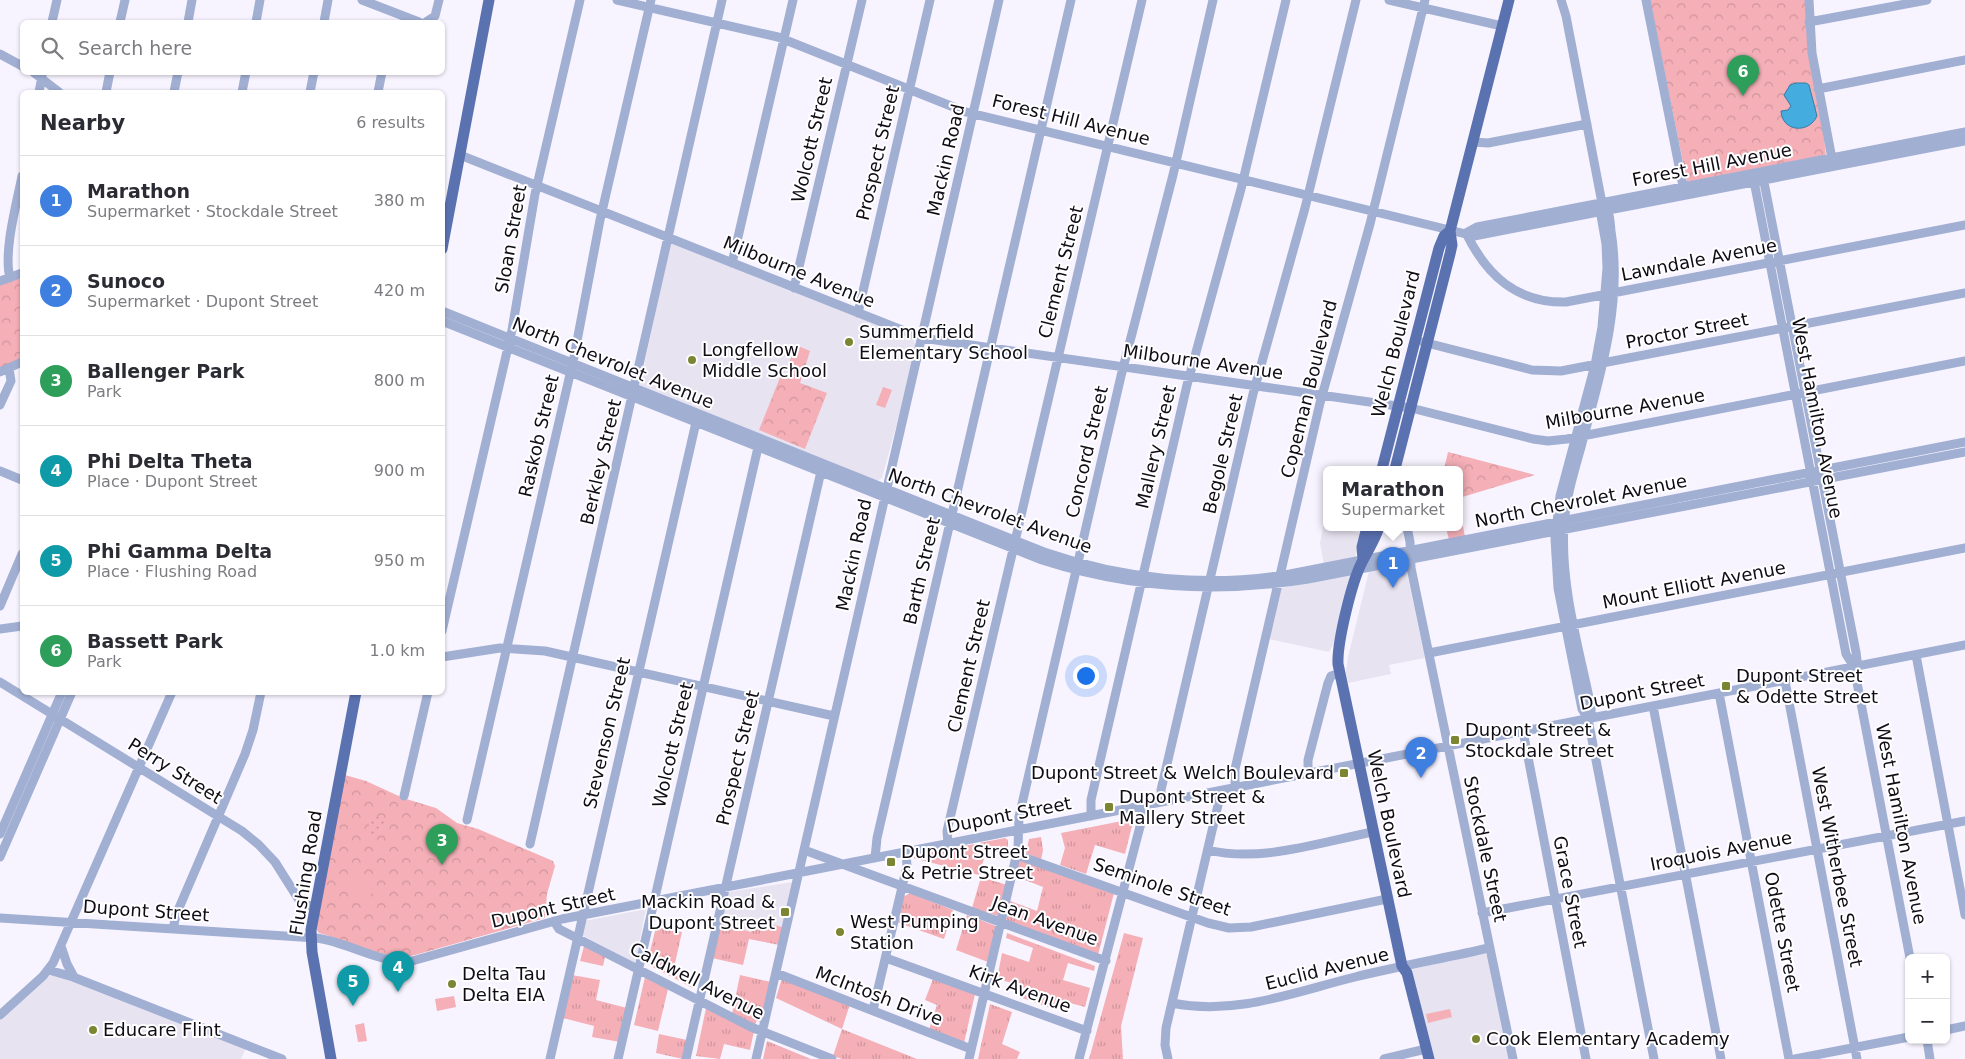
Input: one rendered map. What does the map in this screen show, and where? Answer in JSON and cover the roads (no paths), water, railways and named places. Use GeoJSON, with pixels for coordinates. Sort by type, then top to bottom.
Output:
{"type":"FeatureCollection","features":[{"type":"Feature","properties":{"kind":"main road"},"geometry":{"type":"LineString","coordinates":[[445,233],[489,0]]}},
{"type":"Feature","properties":{"kind":"main road","name":"Welch Boulevard"},"geometry":{"type":"LineString","coordinates":[[1396,466],[1452,250],[1450,231],[1509,0]]}},
{"type":"Feature","properties":{"kind":"main road","name":"Welch Boulevard"},"geometry":{"type":"LineString","coordinates":[[1383,466],[1440,244],[1444,236],[1450,231]]}},
{"type":"Feature","properties":{"kind":"main road","name":"Welch Boulevard"},"geometry":{"type":"LineString","coordinates":[[1365,531],[1361,565],[1338,645],[1340,673],[1387,899],[1402,966],[1407,975],[1424,1055]]}},
{"type":"Feature","properties":{"kind":"main road","name":"Welch Boulevard"},"geometry":{"type":"LineString","coordinates":[[1361,565],[1373,545],[1378,531]]}},
{"type":"Feature","properties":{"kind":"main road","name":"Flushing Road"},"geometry":{"type":"LineString","coordinates":[[331,1059],[311,937],[314,907],[355,695]]}},
{"type":"Feature","properties":{"kind":"street"},"geometry":{"type":"LineString","coordinates":[[52,20],[57,0]]}},
{"type":"Feature","properties":{"kind":"street"},"geometry":{"type":"LineString","coordinates":[[120,20],[124,0]]}},
{"type":"Feature","properties":{"kind":"street"},"geometry":{"type":"LineString","coordinates":[[188,20],[192,0]]}},
{"type":"Feature","properties":{"kind":"street"},"geometry":{"type":"LineString","coordinates":[[256,20],[260,0]]}},
{"type":"Feature","properties":{"kind":"street"},"geometry":{"type":"LineString","coordinates":[[324,20],[328,0]]}},
{"type":"Feature","properties":{"kind":"street"},"geometry":{"type":"LineString","coordinates":[[362,0],[393,18],[406,20]]}},
{"type":"Feature","properties":{"kind":"street"},"geometry":{"type":"LineString","coordinates":[[430,20],[435,16],[439,0]]}},
{"type":"Feature","properties":{"kind":"street","name":"Sloan Street"},"geometry":{"type":"LineString","coordinates":[[445,618],[509,343],[538,185],[580,0]]}},
{"type":"Feature","properties":{"kind":"street","name":"Forest Hill Avenue"},"geometry":{"type":"LineString","coordinates":[[617,0],[650,4],[784,40],[973,114],[1450,231],[1479,236],[1684,191],[1932,143],[1965,140]]}},
{"type":"Feature","properties":{"kind":"street","name":"Berkley Street"},"geometry":{"type":"LineString","coordinates":[[530,844],[722,0]]}},
{"type":"Feature","properties":{"kind":"street"},"geometry":{"type":"LineString","coordinates":[[732,263],[793,0]]}},
{"type":"Feature","properties":{"kind":"street","name":"Wolcott Street"},"geometry":{"type":"LineString","coordinates":[[794,288],[862,0]]}},
{"type":"Feature","properties":{"kind":"street","name":"Prospect Street"},"geometry":{"type":"LineString","coordinates":[[858,313],[930,0]]}},
{"type":"Feature","properties":{"kind":"street","name":"Mackin Road"},"geometry":{"type":"LineString","coordinates":[[756,1059],[999,0]]}},
{"type":"Feature","properties":{"kind":"street","name":"Barth Street"},"geometry":{"type":"LineString","coordinates":[[875,858],[877,838],[1071,0]]}},
{"type":"Feature","properties":{"kind":"street","name":"Clement Street"},"geometry":{"type":"LineString","coordinates":[[948,844],[947,831],[1142,0]]}},
{"type":"Feature","properties":{"kind":"street","name":"Concord Street"},"geometry":{"type":"LineString","coordinates":[[969,1059],[1017,854],[1021,808],[1123,367],[1176,163],[1213,0]]}},
{"type":"Feature","properties":{"kind":"street","name":"Mallery Street"},"geometry":{"type":"LineString","coordinates":[[1091,816],[1091,800],[1189,376],[1243,180],[1286,0]]}},
{"type":"Feature","properties":{"kind":"street","name":"Begole Street"},"geometry":{"type":"LineString","coordinates":[[1162,802],[1161,790],[1256,385],[1308,196],[1356,0]]}},
{"type":"Feature","properties":{"kind":"street"},"geometry":{"type":"LineString","coordinates":[[1389,0],[1424,4],[1502,26]]}},
{"type":"Feature","properties":{"kind":"street"},"geometry":{"type":"LineString","coordinates":[[1561,0],[1566,16],[1604,208],[1610,294],[1599,364],[1580,436],[1560,496],[1556,574],[1570,625],[1582,709],[1588,719],[1654,1059]]}},
{"type":"Feature","properties":{"kind":"street"},"geometry":{"type":"LineString","coordinates":[[1646,0],[1684,191]]}},
{"type":"Feature","properties":{"kind":"street"},"geometry":{"type":"LineString","coordinates":[[1809,0],[1811,47],[1833,162]]}},
{"type":"Feature","properties":{"kind":"street"},"geometry":{"type":"LineString","coordinates":[[1809,22],[1927,0]]}},
{"type":"Feature","properties":{"kind":"street","name":"Raskob Street"},"geometry":{"type":"LineString","coordinates":[[467,820],[571,368],[602,211],[650,4]]}},
{"type":"Feature","properties":{"kind":"street","name":"Copeman Boulevard"},"geometry":{"type":"LineString","coordinates":[[1235,788],[1235,769],[1322,395],[1373,212],[1424,4]]}},
{"type":"Feature","properties":{"kind":"street"},"geometry":{"type":"LineString","coordinates":[[0,54],[20,65]]}},
{"type":"Feature","properties":{"kind":"street"},"geometry":{"type":"LineString","coordinates":[[1818,89],[1965,60]]}},
{"type":"Feature","properties":{"kind":"street"},"geometry":{"type":"LineString","coordinates":[[106,90],[109,75]]}},
{"type":"Feature","properties":{"kind":"street"},"geometry":{"type":"LineString","coordinates":[[174,90],[177,75]]}},
{"type":"Feature","properties":{"kind":"street"},"geometry":{"type":"LineString","coordinates":[[242,90],[245,75]]}},
{"type":"Feature","properties":{"kind":"street"},"geometry":{"type":"LineString","coordinates":[[310,90],[313,75]]}},
{"type":"Feature","properties":{"kind":"street"},"geometry":{"type":"LineString","coordinates":[[378,90],[381,75]]}},
{"type":"Feature","properties":{"kind":"street"},"geometry":{"type":"LineString","coordinates":[[39,90],[42,76]]}},
{"type":"Feature","properties":{"kind":"street"},"geometry":{"type":"LineString","coordinates":[[42,76],[57,90]]}},
{"type":"Feature","properties":{"kind":"street"},"geometry":{"type":"LineString","coordinates":[[1473,142],[1488,143],[1587,124]]}},
{"type":"Feature","properties":{"kind":"street","name":"Forest Hill Avenue"},"geometry":{"type":"LineString","coordinates":[[1932,143],[1965,132]]}},
{"type":"Feature","properties":{"kind":"street","name":"Milbourne Avenue"},"geometry":{"type":"LineString","coordinates":[[460,155],[922,338],[1399,406],[1533,439],[1552,441],[1580,436],[1965,361]]}},
{"type":"Feature","properties":{"kind":"street","name":"West Hamilton Avenue"},"geometry":{"type":"LineString","coordinates":[[1763,176],[1857,655],[1854,667]]}},
{"type":"Feature","properties":{"kind":"street","name":"West Hamilton Avenue"},"geometry":{"type":"LineString","coordinates":[[1753,178],[1846,654],[1854,667],[1909,954]]}},
{"type":"Feature","properties":{"kind":"street"},"geometry":{"type":"LineString","coordinates":[[10,278],[8,266],[11,238],[20,187]]}},
{"type":"Feature","properties":{"kind":"street","name":"Lawndale Avenue"},"geometry":{"type":"LineString","coordinates":[[1466,233],[1477,255],[1488,269],[1504,283],[1521,293],[1538,299],[1561,302],[1965,225]]}},
{"type":"Feature","properties":{"kind":"street"},"geometry":{"type":"LineString","coordinates":[[0,281],[20,274]]}},
{"type":"Feature","properties":{"kind":"street","name":"Proctor Street"},"geometry":{"type":"LineString","coordinates":[[1416,340],[1539,371],[1565,371],[1965,293]]}},
{"type":"Feature","properties":{"kind":"street","name":"North Chevrolet Avenue"},"geometry":{"type":"LineString","coordinates":[[445,312],[509,343],[1013,545],[1077,567],[1142,580],[1209,584],[1279,580],[1410,555],[1560,521],[1691,501]]}},
{"type":"Feature","properties":{"kind":"street","name":"North Chevrolet Avenue"},"geometry":{"type":"LineString","coordinates":[[445,322],[509,343]]}},
{"type":"Feature","properties":{"kind":"street"},"geometry":{"type":"LineString","coordinates":[[0,372],[20,363]]}},
{"type":"Feature","properties":{"kind":"street"},"geometry":{"type":"LineString","coordinates":[[0,405],[10,381],[9,368]]}},
{"type":"Feature","properties":{"kind":"street","name":"Stevenson Street"},"geometry":{"type":"LineString","coordinates":[[550,1059],[697,418]]}},
{"type":"Feature","properties":{"kind":"street","name":"North Chevrolet Avenue"},"geometry":{"type":"LineString","coordinates":[[1812,477],[1821,470],[1965,442]]}},
{"type":"Feature","properties":{"kind":"street","name":"Wolcott Street"},"geometry":{"type":"LineString","coordinates":[[618,1059],[759,443]]}},
{"type":"Feature","properties":{"kind":"street"},"geometry":{"type":"LineString","coordinates":[[1934,448],[1936,458]]}},
{"type":"Feature","properties":{"kind":"street","name":"North Chevrolet Avenue"},"geometry":{"type":"LineString","coordinates":[[1410,555],[1559,531],[1691,501],[1812,477],[1823,480],[1965,452]]}},
{"type":"Feature","properties":{"kind":"street","name":"Prospect Street"},"geometry":{"type":"LineString","coordinates":[[686,1059],[822,468]]}},
{"type":"Feature","properties":{"kind":"street"},"geometry":{"type":"LineString","coordinates":[[0,471],[20,479]]}},
{"type":"Feature","properties":{"kind":"street","name":"Stockdale Street"},"geometry":{"type":"LineString","coordinates":[[1407,531],[1428,653],[1512,1059]]}},
{"type":"Feature","properties":{"kind":"street","name":"Mount Elliott Avenue"},"geometry":{"type":"LineString","coordinates":[[1428,653],[1965,548]]}},
{"type":"Feature","properties":{"kind":"street"},"geometry":{"type":"LineString","coordinates":[[0,606],[20,559]]}},
{"type":"Feature","properties":{"kind":"street"},"geometry":{"type":"LineString","coordinates":[[0,629],[20,626]]}},
{"type":"Feature","properties":{"kind":"street","name":"Dupont Street"},"geometry":{"type":"LineString","coordinates":[[0,918],[311,937],[328,940],[392,960],[408,961],[554,921],[1965,645]]}},
{"type":"Feature","properties":{"kind":"street"},"geometry":{"type":"LineString","coordinates":[[445,656],[507,648],[535,649],[834,716]]}},
{"type":"Feature","properties":{"kind":"street"},"geometry":{"type":"LineString","coordinates":[[1916,655],[1965,915]]}},
{"type":"Feature","properties":{"kind":"street"},"geometry":{"type":"LineString","coordinates":[[1308,773],[1308,760],[1330,678],[1340,673]]}},
{"type":"Feature","properties":{"kind":"street","name":"West Witherbee Street"},"geometry":{"type":"LineString","coordinates":[[1785,680],[1857,1059]]}},
{"type":"Feature","properties":{"kind":"street","name":"Perry Street"},"geometry":{"type":"LineString","coordinates":[[0,682],[20,694]]}},
{"type":"Feature","properties":{"kind":"street"},"geometry":{"type":"LineString","coordinates":[[1326,693],[1343,689]]}},
{"type":"Feature","properties":{"kind":"street","name":"Odette Street"},"geometry":{"type":"LineString","coordinates":[[1719,693],[1789,1059]]}},
{"type":"Feature","properties":{"kind":"street","name":"Perry Street"},"geometry":{"type":"LineString","coordinates":[[21,695],[242,831],[259,845],[284,873],[299,900],[314,907]]}},
{"type":"Feature","properties":{"kind":"street"},"geometry":{"type":"LineString","coordinates":[[0,857],[15,812],[56,716],[61,695]]}},
{"type":"Feature","properties":{"kind":"street"},"geometry":{"type":"LineString","coordinates":[[56,716],[70,695]]}},
{"type":"Feature","properties":{"kind":"street"},"geometry":{"type":"LineString","coordinates":[[0,1015],[49,970],[171,695]]}},
{"type":"Feature","properties":{"kind":"street"},"geometry":{"type":"LineString","coordinates":[[173,929],[176,915],[248,745],[261,695]]}},
{"type":"Feature","properties":{"kind":"street"},"geometry":{"type":"LineString","coordinates":[[404,796],[427,695]]}},
{"type":"Feature","properties":{"kind":"street"},"geometry":{"type":"LineString","coordinates":[[1653,706],[1721,1059]]}},
{"type":"Feature","properties":{"kind":"street","name":"Grace Street"},"geometry":{"type":"LineString","coordinates":[[1523,732],[1586,1059]]}},
{"type":"Feature","properties":{"kind":"street"},"geometry":{"type":"LineString","coordinates":[[1168,1059],[1165,1041],[1172,1003],[1219,802],[1218,791]]}},
{"type":"Feature","properties":{"kind":"street"},"geometry":{"type":"LineString","coordinates":[[1079,1059],[1142,819],[1142,806]]}},
{"type":"Feature","properties":{"kind":"street"},"geometry":{"type":"LineString","coordinates":[[0,834],[15,812]]}},
{"type":"Feature","properties":{"kind":"street","name":"Iroquois Avenue"},"geometry":{"type":"LineString","coordinates":[[1482,914],[1965,821]]}},
{"type":"Feature","properties":{"kind":"street"},"geometry":{"type":"LineString","coordinates":[[1208,850],[1237,855],[1260,855],[1373,832]]}},
{"type":"Feature","properties":{"kind":"street","name":"Jean Avenue"},"geometry":{"type":"LineString","coordinates":[[804,850],[1106,961]]}},
{"type":"Feature","properties":{"kind":"street"},"geometry":{"type":"LineString","coordinates":[[873,1010],[907,864],[906,852]]}},
{"type":"Feature","properties":{"kind":"street","name":"Seminole Street"},"geometry":{"type":"LineString","coordinates":[[1017,854],[1221,927],[1246,928],[1387,899]]}},
{"type":"Feature","properties":{"kind":"street","name":"Caldwell Avenue"},"geometry":{"type":"LineString","coordinates":[[554,921],[557,928],[699,1000],[762,1031],[832,1059]]}},
{"type":"Feature","properties":{"kind":"street"},"geometry":{"type":"LineString","coordinates":[[61,946],[65,960],[74,977]]}},
{"type":"Feature","properties":{"kind":"street","name":"Euclid Avenue"},"geometry":{"type":"LineString","coordinates":[[1172,1003],[1215,1007],[1258,1003],[1402,966],[1490,948]]}},
{"type":"Feature","properties":{"kind":"street","name":"Kirk Avenue"},"geometry":{"type":"LineString","coordinates":[[886,958],[1087,1031]]}},
{"type":"Feature","properties":{"kind":"street"},"geometry":{"type":"LineString","coordinates":[[49,970],[74,977],[282,1059]]}},
{"type":"Feature","properties":{"kind":"street","name":"McIntosh Drive"},"geometry":{"type":"LineString","coordinates":[[776,972],[972,1049]]}},
{"type":"Feature","properties":{"kind":"street"},"geometry":{"type":"LineString","coordinates":[[1950,1029],[1965,1026]]}},
{"type":"Feature","properties":{"kind":"street"},"geometry":{"type":"LineString","coordinates":[[1795,1059],[1905,1038]]}},
{"type":"Feature","properties":{"kind":"street"},"geometry":{"type":"LineString","coordinates":[[1928,1044],[1930,1059]]}},
{"type":"Feature","properties":{"kind":"street"},"geometry":{"type":"LineString","coordinates":[[1384,1059],[1424,1055]]}},
{"type":"Feature","properties":{"kind":"water"},"geometry":{"type":"Polygon","coordinates":[[[1806,83],[1809,85],[1817,116],[1808,126],[1802,128],[1791,127],[1786,123],[1781,111],[1788,110],[1791,106],[1784,95],[1790,85],[1806,83]]]}},
{"type":"Feature","properties":{"kind":"place","name":"Bassett Park"},"geometry":{"type":"Point","coordinates":[1743,96]}},
{"type":"Feature","properties":{"kind":"place","name":"Summerfield Elementary School"},"geometry":{"type":"Point","coordinates":[849,342]}},
{"type":"Feature","properties":{"kind":"place","name":"Longfellow Middle School"},"geometry":{"type":"Point","coordinates":[692,360]}},
{"type":"Feature","properties":{"kind":"place","name":"Marathon"},"geometry":{"type":"Point","coordinates":[1393,588]}},
{"type":"Feature","properties":{"kind":"place","name":"Dupont Street & Odette Street"},"geometry":{"type":"Point","coordinates":[1726,686]}},
{"type":"Feature","properties":{"kind":"place","name":"Dupont Street & Stockdale Street"},"geometry":{"type":"Point","coordinates":[1455,740]}},
{"type":"Feature","properties":{"kind":"place","name":"Dupont Street & Welch Boulevard"},"geometry":{"type":"Point","coordinates":[1344,773]}},
{"type":"Feature","properties":{"kind":"place","name":"Sunoco"},"geometry":{"type":"Point","coordinates":[1421,778]}},
{"type":"Feature","properties":{"kind":"place","name":"Dupont Street & Mallery Street"},"geometry":{"type":"Point","coordinates":[1109,807]}},
{"type":"Feature","properties":{"kind":"place","name":"Dupont Street & Petrie Street"},"geometry":{"type":"Point","coordinates":[891,862]}},
{"type":"Feature","properties":{"kind":"place","name":"Ballenger Park"},"geometry":{"type":"Point","coordinates":[442,865]}},
{"type":"Feature","properties":{"kind":"place","name":"Mackin Road & Dupont Street"},"geometry":{"type":"Point","coordinates":[785,912]}},
{"type":"Feature","properties":{"kind":"place","name":"West Pumping Station"},"geometry":{"type":"Point","coordinates":[840,932]}},
{"type":"Feature","properties":{"kind":"place","name":"Delta Tau Delta EIA"},"geometry":{"type":"Point","coordinates":[452,984]}},
{"type":"Feature","properties":{"kind":"place","name":"Phi Delta Theta"},"geometry":{"type":"Point","coordinates":[398,992]}},
{"type":"Feature","properties":{"kind":"place","name":"Phi Gamma Delta"},"geometry":{"type":"Point","coordinates":[353,1006]}},
{"type":"Feature","properties":{"kind":"place","name":"Educare Flint"},"geometry":{"type":"Point","coordinates":[93,1030]}},
{"type":"Feature","properties":{"kind":"place","name":"Cook Elementary Academy"},"geometry":{"type":"Point","coordinates":[1476,1039]}}]}
